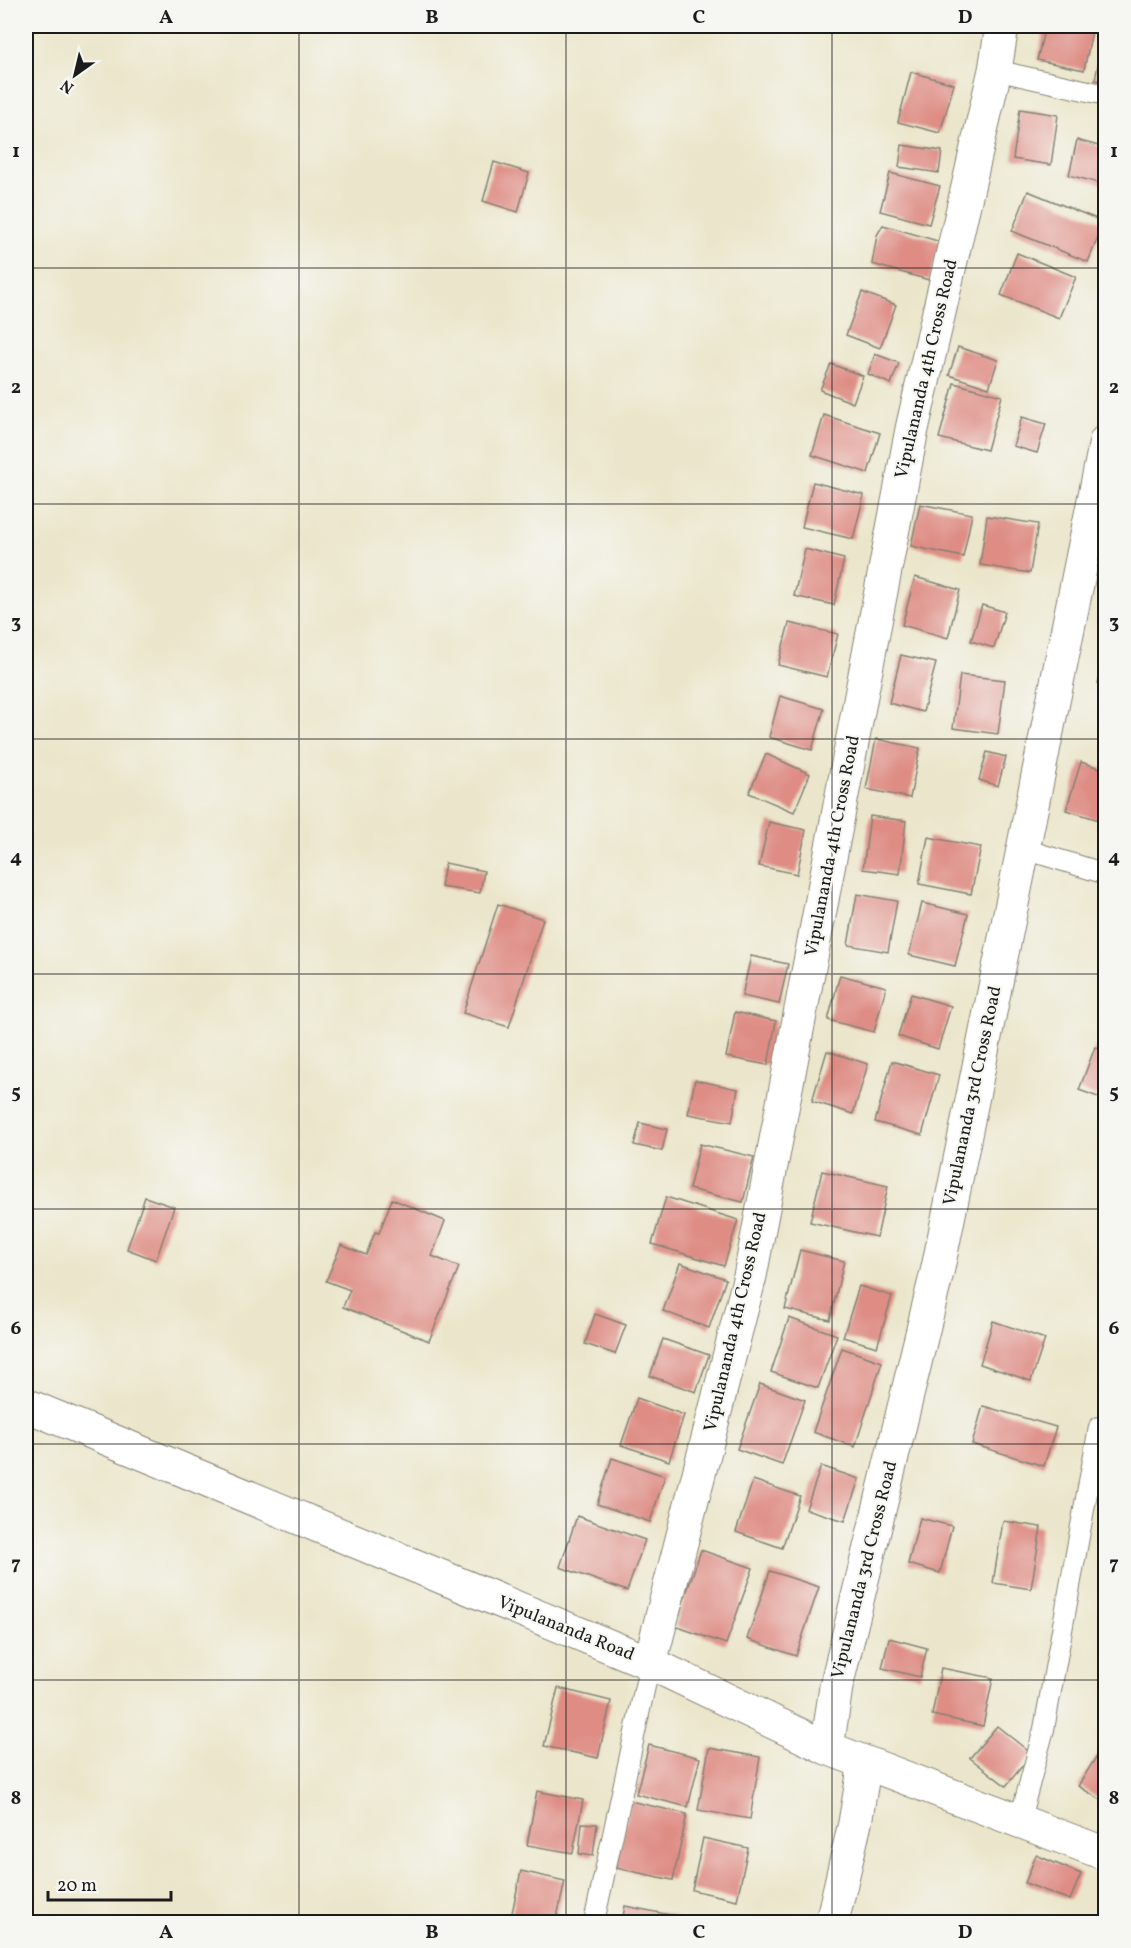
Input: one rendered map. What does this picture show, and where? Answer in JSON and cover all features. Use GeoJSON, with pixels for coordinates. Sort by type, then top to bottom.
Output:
{"type":"FeatureCollection","features":[{"type":"Feature","properties":{"kind":"street","name":"Vipulananda 4th Cross Road"},"geometry":{"type":"LineString","coordinates":[[650,1663],[750,1276],[912,429],[995,70],[1002,26]]}},
{"type":"Feature","properties":{"kind":"street","name":"Vipulananda 3rd Cross Road"},"geometry":{"type":"LineString","coordinates":[[827,1748],[836,1687],[938,1268],[1106,441]]}},
{"type":"Feature","properties":{"kind":"street","name":"Vipulananda Road"},"geometry":{"type":"LineString","coordinates":[[26,1405],[650,1663],[827,1748],[1106,1854]]}},
{"type":"Feature","properties":{"kind":"street"},"geometry":{"type":"LineString","coordinates":[[832,1923],[855,1823],[865,1763]]}},
{"type":"Feature","properties":{"kind":"lane"},"geometry":{"type":"LineString","coordinates":[[995,70],[1106,94]]}},
{"type":"Feature","properties":{"kind":"lane"},"geometry":{"type":"LineString","coordinates":[[1024,849],[1106,874]]}},
{"type":"Feature","properties":{"kind":"lane"},"geometry":{"type":"LineString","coordinates":[[1020,1820],[1044,1729],[1099,1427]]}},
{"type":"Feature","properties":{"kind":"lane"},"geometry":{"type":"LineString","coordinates":[[594,1923],[650,1663]]}},
{"type":"Feature","properties":{"kind":"building"},"geometry":{"type":"Polygon","coordinates":[[[953,26],[976,26],[975,32],[953,26]]]}},
{"type":"Feature","properties":{"kind":"building"},"geometry":{"type":"Polygon","coordinates":[[[1045,26],[1093,26],[1084,70],[1037,60],[1045,26]]]}},
{"type":"Feature","properties":{"kind":"building"},"geometry":{"type":"Polygon","coordinates":[[[1104,34],[1106,34],[1106,82],[1095,80],[1104,34]]]}},
{"type":"Feature","properties":{"kind":"building"},"geometry":{"type":"Polygon","coordinates":[[[911,72],[954,84],[940,133],[898,122],[911,72]]]}},
{"type":"Feature","properties":{"kind":"building"},"geometry":{"type":"Polygon","coordinates":[[[1020,109],[1058,115],[1051,165],[1013,159],[1020,109]]]}},
{"type":"Feature","properties":{"kind":"building"},"geometry":{"type":"Polygon","coordinates":[[[1077,140],[1106,148],[1106,185],[1069,175],[1077,140]]]}},
{"type":"Feature","properties":{"kind":"building"},"geometry":{"type":"Polygon","coordinates":[[[902,145],[942,151],[939,173],[899,167],[902,145]]]}},
{"type":"Feature","properties":{"kind":"building"},"geometry":{"type":"Polygon","coordinates":[[[494,162],[529,173],[518,212],[483,201],[494,162]]]}},
{"type":"Feature","properties":{"kind":"building"},"geometry":{"type":"Polygon","coordinates":[[[890,173],[940,186],[929,224],[880,211],[890,173]]]}},
{"type":"Feature","properties":{"kind":"building"},"geometry":{"type":"Polygon","coordinates":[[[1028,191],[1104,222],[1088,262],[1012,231],[1028,191]]]}},
{"type":"Feature","properties":{"kind":"building"},"geometry":{"type":"Polygon","coordinates":[[[883,225],[941,242],[929,280],[872,264],[877,235],[883,225]]]}},
{"type":"Feature","properties":{"kind":"building"},"geometry":{"type":"Polygon","coordinates":[[[1017,253],[1076,277],[1059,318],[1001,295],[1017,253]]]}},
{"type":"Feature","properties":{"kind":"building"},"geometry":{"type":"Polygon","coordinates":[[[862,292],[896,305],[880,348],[846,335],[862,292]]]}},
{"type":"Feature","properties":{"kind":"building"},"geometry":{"type":"Polygon","coordinates":[[[958,347],[998,360],[989,388],[949,375],[958,347]]]}},
{"type":"Feature","properties":{"kind":"building"},"geometry":{"type":"Polygon","coordinates":[[[875,354],[899,363],[891,384],[868,374],[875,354]]]}},
{"type":"Feature","properties":{"kind":"building"},"geometry":{"type":"Polygon","coordinates":[[[831,364],[863,376],[853,403],[820,390],[831,364]]]}},
{"type":"Feature","properties":{"kind":"building"},"geometry":{"type":"Polygon","coordinates":[[[954,383],[1002,396],[987,450],[939,438],[954,383]]]}},
{"type":"Feature","properties":{"kind":"building"},"geometry":{"type":"Polygon","coordinates":[[[824,415],[880,433],[868,473],[812,455],[824,415]]]}},
{"type":"Feature","properties":{"kind":"building"},"geometry":{"type":"Polygon","coordinates":[[[1022,417],[1046,424],[1037,453],[1013,446],[1022,417]]]}},
{"type":"Feature","properties":{"kind":"building"},"geometry":{"type":"Polygon","coordinates":[[[813,482],[864,495],[853,539],[802,527],[813,482]]]}},
{"type":"Feature","properties":{"kind":"building"},"geometry":{"type":"Polygon","coordinates":[[[920,504],[972,514],[963,557],[911,546],[920,504]]]}},
{"type":"Feature","properties":{"kind":"building"},"geometry":{"type":"Polygon","coordinates":[[[987,516],[1038,524],[1030,573],[980,565],[987,516]]]}},
{"type":"Feature","properties":{"kind":"building"},"geometry":{"type":"Polygon","coordinates":[[[805,549],[844,559],[834,605],[794,596],[805,549]]]}},
{"type":"Feature","properties":{"kind":"building"},"geometry":{"type":"Polygon","coordinates":[[[915,577],[960,590],[948,638],[902,625],[915,577]]]}},
{"type":"Feature","properties":{"kind":"building"},"geometry":{"type":"Polygon","coordinates":[[[982,605],[1005,612],[994,648],[971,641],[982,605]]]}},
{"type":"Feature","properties":{"kind":"building"},"geometry":{"type":"Polygon","coordinates":[[[789,623],[838,634],[827,677],[778,665],[789,623]]]}},
{"type":"Feature","properties":{"kind":"building"},"geometry":{"type":"Polygon","coordinates":[[[901,655],[936,663],[923,712],[889,703],[901,655]]]}},
{"type":"Feature","properties":{"kind":"building"},"geometry":{"type":"Polygon","coordinates":[[[1106,664],[1106,686],[1098,683],[1106,664]]]}},
{"type":"Feature","properties":{"kind":"building"},"geometry":{"type":"Polygon","coordinates":[[[960,675],[1005,680],[998,734],[953,728],[960,675]]]}},
{"type":"Feature","properties":{"kind":"building"},"geometry":{"type":"Polygon","coordinates":[[[780,696],[824,709],[812,750],[769,737],[780,696]]]}},
{"type":"Feature","properties":{"kind":"building"},"geometry":{"type":"Polygon","coordinates":[[[876,739],[920,748],[910,798],[866,789],[876,739]]]}},
{"type":"Feature","properties":{"kind":"building"},"geometry":{"type":"Polygon","coordinates":[[[987,752],[1006,757],[998,786],[979,780],[987,752]]]}},
{"type":"Feature","properties":{"kind":"building"},"geometry":{"type":"Polygon","coordinates":[[[766,754],[810,774],[794,812],[749,793],[766,754]]]}},
{"type":"Feature","properties":{"kind":"building"},"geometry":{"type":"Polygon","coordinates":[[[1081,762],[1106,770],[1106,822],[1066,810],[1081,762]]]}},
{"type":"Feature","properties":{"kind":"building"},"geometry":{"type":"Polygon","coordinates":[[[870,816],[906,821],[900,874],[863,869],[870,816]]]}},
{"type":"Feature","properties":{"kind":"building"},"geometry":{"type":"Polygon","coordinates":[[[769,822],[806,830],[797,874],[759,866],[769,822]]]}},
{"type":"Feature","properties":{"kind":"building"},"geometry":{"type":"Polygon","coordinates":[[[928,837],[981,847],[971,894],[919,884],[928,837]]]}},
{"type":"Feature","properties":{"kind":"building"},"geometry":{"type":"Polygon","coordinates":[[[445,863],[484,871],[480,893],[441,887],[445,863]]]}},
{"type":"Feature","properties":{"kind":"building"},"geometry":{"type":"Polygon","coordinates":[[[857,894],[897,901],[888,952],[848,945],[857,894]]]}},
{"type":"Feature","properties":{"kind":"building"},"geometry":{"type":"Polygon","coordinates":[[[922,903],[968,914],[955,966],[909,955],[922,903]]]}},
{"type":"Feature","properties":{"kind":"building"},"geometry":{"type":"Polygon","coordinates":[[[498,904],[543,919],[509,1027],[463,1013],[498,904]]]}},
{"type":"Feature","properties":{"kind":"building"},"geometry":{"type":"Polygon","coordinates":[[[751,956],[788,964],[779,1004],[742,996],[751,956]]]}},
{"type":"Feature","properties":{"kind":"building"},"geometry":{"type":"Polygon","coordinates":[[[840,975],[886,987],[874,1032],[828,1020],[840,975]]]}},
{"type":"Feature","properties":{"kind":"building"},"geometry":{"type":"Polygon","coordinates":[[[911,994],[951,1006],[938,1049],[898,1036],[911,994]]]}},
{"type":"Feature","properties":{"kind":"building"},"geometry":{"type":"Polygon","coordinates":[[[735,1012],[776,1021],[768,1065],[726,1057],[735,1012]]]}},
{"type":"Feature","properties":{"kind":"building"},"geometry":{"type":"Polygon","coordinates":[[[1095,1047],[1106,1051],[1106,1100],[1079,1090],[1095,1047]]]}},
{"type":"Feature","properties":{"kind":"building"},"geometry":{"type":"Polygon","coordinates":[[[827,1051],[868,1064],[853,1114],[812,1101],[827,1051]]]}},
{"type":"Feature","properties":{"kind":"building"},"geometry":{"type":"Polygon","coordinates":[[[892,1061],[939,1075],[922,1135],[875,1122],[892,1061]]]}},
{"type":"Feature","properties":{"kind":"building"},"geometry":{"type":"Polygon","coordinates":[[[695,1080],[738,1089],[732,1122],[688,1114],[695,1080]]]}},
{"type":"Feature","properties":{"kind":"building"},"geometry":{"type":"Polygon","coordinates":[[[640,1123],[667,1129],[662,1151],[634,1145],[640,1123]]]}},
{"type":"Feature","properties":{"kind":"building"},"geometry":{"type":"Polygon","coordinates":[[[700,1144],[754,1157],[743,1202],[689,1189],[700,1144]]]}},
{"type":"Feature","properties":{"kind":"building"},"geometry":{"type":"Polygon","coordinates":[[[822,1171],[888,1186],[877,1237],[810,1222],[822,1171]]]}},
{"type":"Feature","properties":{"kind":"building"},"geometry":{"type":"Polygon","coordinates":[[[145,1197],[174,1207],[156,1260],[127,1249],[145,1197]]]}},
{"type":"Feature","properties":{"kind":"building"},"geometry":{"type":"Polygon","coordinates":[[[666,1197],[738,1220],[724,1266],[652,1244],[666,1197]]]}},
{"type":"Feature","properties":{"kind":"building"},"geometry":{"type":"Polygon","coordinates":[[[392,1199],[445,1221],[432,1256],[459,1267],[429,1341],[343,1307],[350,1290],[326,1281],[341,1245],[366,1255],[375,1232],[379,1233],[392,1199]]]}},
{"type":"Feature","properties":{"kind":"building"},"geometry":{"type":"Polygon","coordinates":[[[800,1250],[844,1261],[830,1320],[785,1309],[800,1250]]]}},
{"type":"Feature","properties":{"kind":"building"},"geometry":{"type":"Polygon","coordinates":[[[680,1263],[726,1279],[709,1328],[663,1311],[680,1263]]]}},
{"type":"Feature","properties":{"kind":"building"},"geometry":{"type":"Polygon","coordinates":[[[859,1286],[892,1296],[877,1347],[843,1337],[859,1286]]]}},
{"type":"Feature","properties":{"kind":"building"},"geometry":{"type":"Polygon","coordinates":[[[595,1314],[626,1325],[615,1354],[585,1344],[595,1314]]]}},
{"type":"Feature","properties":{"kind":"building"},"geometry":{"type":"Polygon","coordinates":[[[789,1318],[837,1335],[818,1388],[771,1372],[789,1318]]]}},
{"type":"Feature","properties":{"kind":"building"},"geometry":{"type":"Polygon","coordinates":[[[993,1321],[1045,1339],[1031,1381],[980,1364],[993,1321]]]}},
{"type":"Feature","properties":{"kind":"building"},"geometry":{"type":"Polygon","coordinates":[[[663,1339],[709,1355],[696,1392],[650,1376],[663,1339]]]}},
{"type":"Feature","properties":{"kind":"building"},"geometry":{"type":"Polygon","coordinates":[[[842,1348],[882,1362],[855,1447],[813,1432],[842,1348]]]}},
{"type":"Feature","properties":{"kind":"building"},"geometry":{"type":"Polygon","coordinates":[[[760,1384],[805,1400],[782,1465],[737,1449],[760,1384]]]}},
{"type":"Feature","properties":{"kind":"building"},"geometry":{"type":"Polygon","coordinates":[[[637,1398],[684,1415],[669,1461],[621,1445],[637,1398]]]}},
{"type":"Feature","properties":{"kind":"building"},"geometry":{"type":"Polygon","coordinates":[[[983,1406],[1056,1427],[1044,1466],[972,1444],[983,1406]]]}},
{"type":"Feature","properties":{"kind":"building"},"geometry":{"type":"Polygon","coordinates":[[[612,1458],[665,1476],[650,1522],[597,1504],[612,1458]]]}},
{"type":"Feature","properties":{"kind":"building"},"geometry":{"type":"Polygon","coordinates":[[[821,1466],[859,1479],[845,1521],[806,1509],[821,1466]]]}},
{"type":"Feature","properties":{"kind":"building"},"geometry":{"type":"Polygon","coordinates":[[[753,1480],[800,1496],[782,1548],[736,1532],[753,1480]]]}},
{"type":"Feature","properties":{"kind":"building"},"geometry":{"type":"Polygon","coordinates":[[[577,1516],[645,1540],[627,1591],[560,1567],[577,1516]]]}},
{"type":"Feature","properties":{"kind":"building"},"geometry":{"type":"Polygon","coordinates":[[[920,1518],[952,1526],[940,1573],[908,1564],[920,1518]]]}},
{"type":"Feature","properties":{"kind":"building"},"geometry":{"type":"Polygon","coordinates":[[[1003,1521],[1041,1527],[1031,1589],[993,1583],[1003,1521]]]}},
{"type":"Feature","properties":{"kind":"building"},"geometry":{"type":"Polygon","coordinates":[[[701,1550],[753,1568],[726,1644],[675,1626],[701,1550]]]}},
{"type":"Feature","properties":{"kind":"building"},"geometry":{"type":"Polygon","coordinates":[[[770,1571],[819,1587],[796,1656],[747,1639],[770,1571]]]}},
{"type":"Feature","properties":{"kind":"building"},"geometry":{"type":"Polygon","coordinates":[[[889,1638],[927,1648],[920,1677],[882,1668],[889,1638]]]}},
{"type":"Feature","properties":{"kind":"building"},"geometry":{"type":"Polygon","coordinates":[[[941,1668],[993,1678],[983,1726],[932,1715],[941,1668]]]}},
{"type":"Feature","properties":{"kind":"building"},"geometry":{"type":"Polygon","coordinates":[[[558,1688],[611,1701],[598,1758],[544,1746],[558,1688]]]}},
{"type":"Feature","properties":{"kind":"building"},"geometry":{"type":"Polygon","coordinates":[[[997,1726],[1032,1754],[1006,1786],[970,1758],[997,1726]]]}},
{"type":"Feature","properties":{"kind":"building"},"geometry":{"type":"Polygon","coordinates":[[[1106,1741],[1106,1803],[1078,1786],[1106,1741]]]}},
{"type":"Feature","properties":{"kind":"building"},"geometry":{"type":"Polygon","coordinates":[[[649,1745],[700,1758],[688,1807],[636,1794],[649,1745]]]}},
{"type":"Feature","properties":{"kind":"building"},"geometry":{"type":"Polygon","coordinates":[[[709,1748],[760,1757],[750,1819],[698,1810],[709,1748]]]}},
{"type":"Feature","properties":{"kind":"building"},"geometry":{"type":"Polygon","coordinates":[[[537,1791],[583,1800],[573,1853],[527,1845],[537,1791]]]}},
{"type":"Feature","properties":{"kind":"building"},"geometry":{"type":"Polygon","coordinates":[[[630,1801],[687,1814],[673,1880],[616,1868],[630,1801]]]}},
{"type":"Feature","properties":{"kind":"building"},"geometry":{"type":"Polygon","coordinates":[[[582,1823],[597,1824],[593,1856],[579,1854],[582,1823]]]}},
{"type":"Feature","properties":{"kind":"building"},"geometry":{"type":"Polygon","coordinates":[[[703,1838],[748,1848],[737,1900],[692,1890],[703,1838]]]}},
{"type":"Feature","properties":{"kind":"building"},"geometry":{"type":"Polygon","coordinates":[[[1036,1855],[1081,1874],[1070,1900],[1025,1883],[1036,1855]]]}},
{"type":"Feature","properties":{"kind":"building"},"geometry":{"type":"Polygon","coordinates":[[[521,1871],[565,1881],[556,1922],[510,1922],[521,1871]]]}},
{"type":"Feature","properties":{"kind":"building"},"geometry":{"type":"Polygon","coordinates":[[[625,1906],[676,1916],[675,1922],[622,1922],[625,1906]]]}}]}
